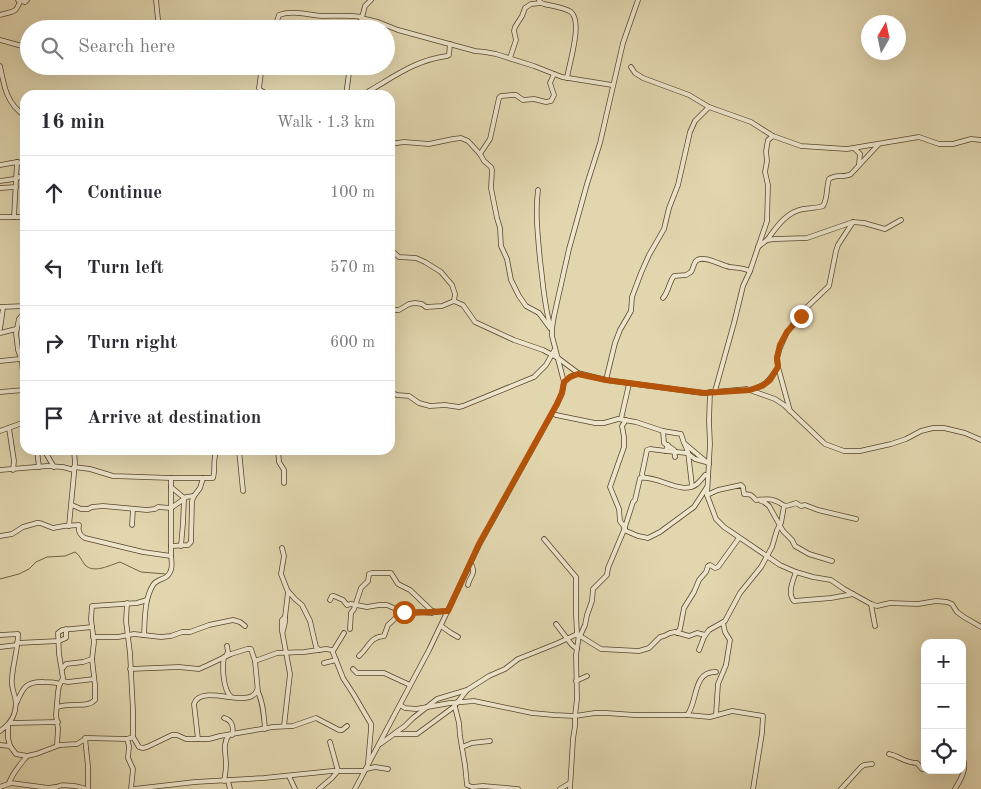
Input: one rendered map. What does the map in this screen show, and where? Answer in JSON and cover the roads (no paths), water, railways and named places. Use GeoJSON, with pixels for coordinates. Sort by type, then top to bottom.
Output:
{"type":"FeatureCollection","features":[{"type":"Feature","properties":{"kind":"street"},"geometry":{"type":"LineString","coordinates":[[0,15],[17,9],[19,0],[25,2],[27,0]]}},
{"type":"Feature","properties":{"kind":"street"},"geometry":{"type":"LineString","coordinates":[[156,0],[157,20]]}},
{"type":"Feature","properties":{"kind":"street"},"geometry":{"type":"LineString","coordinates":[[361,20],[367,0]]}},
{"type":"Feature","properties":{"kind":"street"},"geometry":{"type":"LineString","coordinates":[[365,6],[371,0]]}},
{"type":"Feature","properties":{"kind":"street"},"geometry":{"type":"LineString","coordinates":[[551,330],[569,249],[600,144],[612,85],[627,29],[638,0]]}},
{"type":"Feature","properties":{"kind":"street"},"geometry":{"type":"LineString","coordinates":[[510,58],[516,40],[514,27],[525,8],[540,2],[567,10],[573,14],[575,19],[575,40],[567,78]]}},
{"type":"Feature","properties":{"kind":"street"},"geometry":{"type":"LineString","coordinates":[[277,20],[279,15],[284,13],[322,16],[351,15],[372,20]]}},
{"type":"Feature","properties":{"kind":"street"},"geometry":{"type":"LineString","coordinates":[[395,29],[475,51],[510,58],[567,78],[612,85]]}},
{"type":"Feature","properties":{"kind":"street"},"geometry":{"type":"LineString","coordinates":[[0,40],[20,46]]}},
{"type":"Feature","properties":{"kind":"street"},"geometry":{"type":"LineString","coordinates":[[371,90],[422,61],[447,56],[450,44]]}},
{"type":"Feature","properties":{"kind":"street"},"geometry":{"type":"LineString","coordinates":[[0,66],[9,100],[20,113]]}},
{"type":"Feature","properties":{"kind":"street"},"geometry":{"type":"LineString","coordinates":[[631,67],[635,73],[643,78],[689,95],[709,106],[751,122],[773,136],[801,146],[834,149],[854,148],[919,137],[939,144],[960,143],[971,139],[981,140]]}},
{"type":"Feature","properties":{"kind":"street"},"geometry":{"type":"LineString","coordinates":[[480,154],[490,138],[499,98],[501,96],[516,95],[523,100],[551,101],[554,95],[550,83],[554,74]]}},
{"type":"Feature","properties":{"kind":"street"},"geometry":{"type":"LineString","coordinates":[[260,90],[261,75]]}},
{"type":"Feature","properties":{"kind":"street"},"geometry":{"type":"LineString","coordinates":[[347,90],[349,75]]}},
{"type":"Feature","properties":{"kind":"street"},"geometry":{"type":"LineString","coordinates":[[606,380],[615,343],[631,311],[632,297],[641,273],[649,254],[664,229],[669,208],[678,185],[690,132],[695,121],[709,106]]}},
{"type":"Feature","properties":{"kind":"street"},"geometry":{"type":"LineString","coordinates":[[716,391],[743,286],[768,217],[766,201],[768,185],[765,172],[766,151],[768,140],[773,136]]}},
{"type":"Feature","properties":{"kind":"street"},"geometry":{"type":"LineString","coordinates":[[395,143],[429,144],[453,138],[463,139],[480,154],[491,169],[491,188],[502,246],[507,259],[511,280],[526,306],[539,314],[551,330]]}},
{"type":"Feature","properties":{"kind":"street"},"geometry":{"type":"LineString","coordinates":[[758,247],[767,240],[784,219],[801,209],[824,206],[829,179],[851,174],[878,145]]}},
{"type":"Feature","properties":{"kind":"street"},"geometry":{"type":"LineString","coordinates":[[854,148],[867,157]]}},
{"type":"Feature","properties":{"kind":"street"},"geometry":{"type":"LineString","coordinates":[[858,152],[860,156],[859,164]]}},
{"type":"Feature","properties":{"kind":"street"},"geometry":{"type":"LineString","coordinates":[[14,217],[17,162]]}},
{"type":"Feature","properties":{"kind":"street"},"geometry":{"type":"LineString","coordinates":[[0,165],[20,163]]}},
{"type":"Feature","properties":{"kind":"street"},"geometry":{"type":"LineString","coordinates":[[0,181],[20,177]]}},
{"type":"Feature","properties":{"kind":"street"},"geometry":{"type":"LineString","coordinates":[[0,188],[16,187]]}},
{"type":"Feature","properties":{"kind":"street"},"geometry":{"type":"LineString","coordinates":[[354,789],[441,626],[484,536],[560,398],[564,382],[543,290],[538,240],[538,190]]}},
{"type":"Feature","properties":{"kind":"street"},"geometry":{"type":"LineString","coordinates":[[0,217],[20,217]]}},
{"type":"Feature","properties":{"kind":"street"},"geometry":{"type":"LineString","coordinates":[[767,240],[807,238],[853,222],[885,229],[901,220]]}},
{"type":"Feature","properties":{"kind":"street"},"geometry":{"type":"LineString","coordinates":[[790,410],[778,367],[778,354],[787,332],[808,305],[829,286],[838,245],[853,222]]}},
{"type":"Feature","properties":{"kind":"street"},"geometry":{"type":"LineString","coordinates":[[395,254],[398,257],[416,258],[441,272],[452,285],[454,300]]}},
{"type":"Feature","properties":{"kind":"street"},"geometry":{"type":"LineString","coordinates":[[663,298],[674,276],[686,275],[692,272],[698,260],[709,259],[730,267],[750,270]]}},
{"type":"Feature","properties":{"kind":"street"},"geometry":{"type":"LineString","coordinates":[[454,300],[463,305],[475,322],[514,340],[543,350],[558,358],[578,374],[606,380],[695,392],[750,390],[766,383],[778,367]]}},
{"type":"Feature","properties":{"kind":"street"},"geometry":{"type":"LineString","coordinates":[[395,310],[415,303],[426,307],[442,306],[454,300]]}},
{"type":"Feature","properties":{"kind":"street"},"geometry":{"type":"LineString","coordinates":[[16,329],[0,331],[1,307],[20,306]]}},
{"type":"Feature","properties":{"kind":"street"},"geometry":{"type":"LineString","coordinates":[[19,319],[16,329],[16,343],[20,353]]}},
{"type":"Feature","properties":{"kind":"street"},"geometry":{"type":"LineString","coordinates":[[395,394],[409,396],[415,401],[430,406],[462,406],[470,404],[534,377],[542,370],[555,349]]}},
{"type":"Feature","properties":{"kind":"street"},"geometry":{"type":"LineString","coordinates":[[0,361],[20,361]]}},
{"type":"Feature","properties":{"kind":"street"},"geometry":{"type":"LineString","coordinates":[[564,382],[578,374]]}},
{"type":"Feature","properties":{"kind":"street"},"geometry":{"type":"LineString","coordinates":[[629,384],[622,426],[624,447],[610,487],[619,509],[620,522],[625,529],[638,536],[648,538],[660,532],[694,507],[707,487]]}},
{"type":"Feature","properties":{"kind":"street"},"geometry":{"type":"LineString","coordinates":[[0,392],[20,390]]}},
{"type":"Feature","properties":{"kind":"street"},"geometry":{"type":"LineString","coordinates":[[750,390],[775,399],[790,410],[825,444],[844,452],[860,451],[891,444],[933,428],[944,428],[972,435],[981,440]]}},
{"type":"Feature","properties":{"kind":"street"},"geometry":{"type":"LineString","coordinates":[[710,392],[710,444],[707,463],[707,495],[716,519],[724,527],[780,565],[796,572],[831,580],[871,604],[877,606],[887,603],[918,604],[936,601],[947,602],[952,604],[957,612],[981,627]]}},
{"type":"Feature","properties":{"kind":"street"},"geometry":{"type":"LineString","coordinates":[[552,413],[595,423],[604,423],[616,419],[623,420],[680,434],[688,454],[692,486]]}},
{"type":"Feature","properties":{"kind":"street"},"geometry":{"type":"LineString","coordinates":[[0,431],[20,424]]}},
{"type":"Feature","properties":{"kind":"street"},"geometry":{"type":"LineString","coordinates":[[9,428],[14,470]]}},
{"type":"Feature","properties":{"kind":"street"},"geometry":{"type":"LineString","coordinates":[[663,430],[664,443],[674,450],[675,455]]}},
{"type":"Feature","properties":{"kind":"street"},"geometry":{"type":"LineString","coordinates":[[684,443],[707,463]]}},
{"type":"Feature","properties":{"kind":"street"},"geometry":{"type":"LineString","coordinates":[[666,451],[668,445]]}},
{"type":"Feature","properties":{"kind":"street"},"geometry":{"type":"LineString","coordinates":[[570,789],[577,699],[576,649],[579,635],[585,625],[592,601],[593,589],[607,575],[625,529],[640,480],[643,477],[647,450],[666,451],[675,455],[688,454],[695,459],[707,463]]}},
{"type":"Feature","properties":{"kind":"street"},"geometry":{"type":"LineString","coordinates":[[38,455],[39,467]]}},
{"type":"Feature","properties":{"kind":"street"},"geometry":{"type":"LineString","coordinates":[[48,455],[54,467]]}},
{"type":"Feature","properties":{"kind":"street"},"geometry":{"type":"LineString","coordinates":[[69,526],[72,505],[74,455]]}},
{"type":"Feature","properties":{"kind":"street"},"geometry":{"type":"LineString","coordinates":[[0,470],[47,466],[90,469],[113,476],[213,478],[215,455]]}},
{"type":"Feature","properties":{"kind":"street"},"geometry":{"type":"LineString","coordinates":[[239,455],[243,491]]}},
{"type":"Feature","properties":{"kind":"street"},"geometry":{"type":"LineString","coordinates":[[278,455],[278,460],[284,470],[284,483]]}},
{"type":"Feature","properties":{"kind":"street"},"geometry":{"type":"LineString","coordinates":[[643,477],[688,488],[698,483],[705,475],[708,475]]}},
{"type":"Feature","properties":{"kind":"street"},"geometry":{"type":"LineString","coordinates":[[144,635],[147,600],[153,585],[167,576],[172,565],[171,478]]}},
{"type":"Feature","properties":{"kind":"street"},"geometry":{"type":"LineString","coordinates":[[172,546],[190,544],[192,540],[192,501],[200,488],[203,478]]}},
{"type":"Feature","properties":{"kind":"street"},"geometry":{"type":"LineString","coordinates":[[171,487],[184,499],[181,546]]}},
{"type":"Feature","properties":{"kind":"street"},"geometry":{"type":"LineString","coordinates":[[707,495],[718,490],[743,487],[744,494],[751,494],[755,500],[764,502],[769,506],[783,531],[795,546],[809,554],[832,561]]}},
{"type":"Feature","properties":{"kind":"street"},"geometry":{"type":"LineString","coordinates":[[72,505],[88,509],[104,506],[147,510],[158,507],[171,508],[186,496],[194,496]]}},
{"type":"Feature","properties":{"kind":"street"},"geometry":{"type":"LineString","coordinates":[[760,501],[772,499],[784,506],[796,503],[801,506],[805,505],[856,519]]}},
{"type":"Feature","properties":{"kind":"street"},"geometry":{"type":"LineString","coordinates":[[699,650],[705,635],[710,629],[723,623],[740,593],[761,567],[772,546],[784,506]]}},
{"type":"Feature","properties":{"kind":"street"},"geometry":{"type":"LineString","coordinates":[[132,525],[133,509]]}},
{"type":"Feature","properties":{"kind":"street"},"geometry":{"type":"LineString","coordinates":[[0,536],[12,534],[22,528],[38,523],[53,528],[79,525],[81,536],[90,540],[143,552],[171,556]]}},
{"type":"Feature","properties":{"kind":"street"},"geometry":{"type":"LineString","coordinates":[[677,633],[684,608],[708,566],[718,567],[740,538]]}},
{"type":"Feature","properties":{"kind":"street"},"geometry":{"type":"LineString","coordinates":[[544,539],[576,578],[576,614],[579,635],[601,649],[639,651],[649,648],[660,637],[670,633],[688,636],[697,633],[705,635]]}},
{"type":"Feature","properties":{"kind":"street"},"geometry":{"type":"LineString","coordinates":[[282,548],[284,556],[281,574],[288,591],[304,609],[310,620],[316,647],[319,650]]}},
{"type":"Feature","properties":{"kind":"street"},"geometry":{"type":"LineString","coordinates":[[468,585],[474,572],[471,564]]}},
{"type":"Feature","properties":{"kind":"street"},"geometry":{"type":"LineString","coordinates":[[796,572],[790,595],[794,601],[853,594]]}},
{"type":"Feature","properties":{"kind":"street"},"geometry":{"type":"LineString","coordinates":[[350,629],[352,613],[361,588],[368,581],[370,574],[391,573],[398,584],[410,590],[434,612]]}},
{"type":"Feature","properties":{"kind":"street"},"geometry":{"type":"LineString","coordinates":[[284,726],[290,674],[284,641],[284,617],[288,591]]}},
{"type":"Feature","properties":{"kind":"street"},"geometry":{"type":"LineString","coordinates":[[330,600],[332,596],[335,596],[343,600],[347,605],[365,607],[387,606],[405,613]]}},
{"type":"Feature","properties":{"kind":"street"},"geometry":{"type":"LineString","coordinates":[[57,707],[94,702],[92,606],[137,603],[147,600]]}},
{"type":"Feature","properties":{"kind":"street"},"geometry":{"type":"LineString","coordinates":[[127,603],[126,621],[130,653],[134,737],[137,745]]}},
{"type":"Feature","properties":{"kind":"street"},"geometry":{"type":"LineString","coordinates":[[871,604],[875,626]]}},
{"type":"Feature","properties":{"kind":"street"},"geometry":{"type":"LineString","coordinates":[[359,656],[374,639],[384,636],[388,625],[400,614],[448,611]]}},
{"type":"Feature","properties":{"kind":"street"},"geometry":{"type":"LineString","coordinates":[[93,637],[128,635],[171,636],[233,620],[245,626]]}},
{"type":"Feature","properties":{"kind":"street"},"geometry":{"type":"LineString","coordinates":[[716,715],[718,684],[726,665],[730,640],[725,632],[723,623]]}},
{"type":"Feature","properties":{"kind":"street"},"geometry":{"type":"LineString","coordinates":[[556,624],[576,649]]}},
{"type":"Feature","properties":{"kind":"street"},"geometry":{"type":"LineString","coordinates":[[441,626],[458,636]]}},
{"type":"Feature","properties":{"kind":"street"},"geometry":{"type":"LineString","coordinates":[[57,745],[58,722],[56,715],[58,692],[63,676],[58,633],[60,630],[92,628]]}},
{"type":"Feature","properties":{"kind":"street"},"geometry":{"type":"LineString","coordinates":[[0,646],[52,640],[58,641],[66,638],[66,630]]}},
{"type":"Feature","properties":{"kind":"street"},"geometry":{"type":"LineString","coordinates":[[344,633],[333,651],[343,678],[371,727],[366,768]]}},
{"type":"Feature","properties":{"kind":"street"},"geometry":{"type":"LineString","coordinates":[[0,635],[18,634],[11,679],[16,704]]}},
{"type":"Feature","properties":{"kind":"street"},"geometry":{"type":"LineString","coordinates":[[379,745],[439,698],[467,690],[489,676],[505,669],[518,659],[579,635]]}},
{"type":"Feature","properties":{"kind":"street"},"geometry":{"type":"LineString","coordinates":[[284,641],[296,652]]}},
{"type":"Feature","properties":{"kind":"street"},"geometry":{"type":"LineString","coordinates":[[278,653],[282,649],[284,641]]}},
{"type":"Feature","properties":{"kind":"street"},"geometry":{"type":"LineString","coordinates":[[227,646],[228,652],[225,657],[223,670],[225,689],[231,697]]}},
{"type":"Feature","properties":{"kind":"street"},"geometry":{"type":"LineString","coordinates":[[130,669],[179,667],[198,669],[250,648],[255,661],[257,690],[263,711],[265,729]]}},
{"type":"Feature","properties":{"kind":"street"},"geometry":{"type":"LineString","coordinates":[[255,661],[278,653],[330,649],[333,651]]}},
{"type":"Feature","properties":{"kind":"street"},"geometry":{"type":"LineString","coordinates":[[62,669],[66,664],[92,659]]}},
{"type":"Feature","properties":{"kind":"street"},"geometry":{"type":"LineString","coordinates":[[324,663],[336,660]]}},
{"type":"Feature","properties":{"kind":"street"},"geometry":{"type":"LineString","coordinates":[[353,669],[357,673],[384,673],[410,685]]}},
{"type":"Feature","properties":{"kind":"street"},"geometry":{"type":"LineString","coordinates":[[687,714],[693,705],[698,682],[709,672],[716,672]]}},
{"type":"Feature","properties":{"kind":"street"},"geometry":{"type":"LineString","coordinates":[[576,681],[587,676]]}},
{"type":"Feature","properties":{"kind":"street"},"geometry":{"type":"LineString","coordinates":[[94,679],[68,682],[40,682],[28,684],[24,687],[16,704],[7,734],[10,746],[18,755],[36,754],[57,745],[77,744],[85,738],[127,740],[135,742],[139,747],[143,748],[172,735],[186,739],[209,739],[293,726],[316,718],[339,730],[346,726]]}},
{"type":"Feature","properties":{"kind":"street"},"geometry":{"type":"LineString","coordinates":[[253,696],[257,690]]}},
{"type":"Feature","properties":{"kind":"street"},"geometry":{"type":"LineString","coordinates":[[394,734],[417,734],[442,716],[467,690]]}},
{"type":"Feature","properties":{"kind":"street"},"geometry":{"type":"LineString","coordinates":[[198,738],[195,700],[221,695],[236,699],[259,695]]}},
{"type":"Feature","properties":{"kind":"street"},"geometry":{"type":"LineString","coordinates":[[400,705],[410,708],[474,701],[532,713],[554,715],[575,716],[595,713],[635,715],[687,714],[705,717],[732,711],[763,716],[753,789]]}},
{"type":"Feature","properties":{"kind":"street"},"geometry":{"type":"LineString","coordinates":[[455,704],[466,783],[468,786],[518,789]]}},
{"type":"Feature","properties":{"kind":"street"},"geometry":{"type":"LineString","coordinates":[[224,718],[230,720],[233,730],[224,750],[226,781],[230,789]]}},
{"type":"Feature","properties":{"kind":"street"},"geometry":{"type":"LineString","coordinates":[[0,731],[9,724],[58,722]]}},
{"type":"Feature","properties":{"kind":"street"},"geometry":{"type":"LineString","coordinates":[[220,736],[226,743]]}},
{"type":"Feature","properties":{"kind":"street"},"geometry":{"type":"LineString","coordinates":[[127,740],[134,737]]}},
{"type":"Feature","properties":{"kind":"street"},"geometry":{"type":"LineString","coordinates":[[0,787],[9,783],[49,788],[66,785],[87,789],[88,770],[85,738]]}},
{"type":"Feature","properties":{"kind":"street"},"geometry":{"type":"LineString","coordinates":[[127,740],[129,746],[128,758],[133,769],[132,789],[375,767],[388,769]]}},
{"type":"Feature","properties":{"kind":"street"},"geometry":{"type":"LineString","coordinates":[[462,747],[471,743],[490,741]]}},
{"type":"Feature","properties":{"kind":"street"},"geometry":{"type":"LineString","coordinates":[[330,742],[338,771]]}},
{"type":"Feature","properties":{"kind":"street"},"geometry":{"type":"LineString","coordinates":[[0,745],[10,746]]}},
{"type":"Feature","properties":{"kind":"street"},"geometry":{"type":"LineString","coordinates":[[888,754],[895,755],[907,762],[917,763],[921,768]]}},
{"type":"Feature","properties":{"kind":"street"},"geometry":{"type":"LineString","coordinates":[[9,783],[14,771],[27,756]]}},
{"type":"Feature","properties":{"kind":"street"},"geometry":{"type":"LineString","coordinates":[[841,789],[862,766],[872,764]]}},
{"type":"Feature","properties":{"kind":"street"},"geometry":{"type":"LineString","coordinates":[[319,789],[338,771]]}},
{"type":"Feature","properties":{"kind":"street"},"geometry":{"type":"LineString","coordinates":[[955,789],[961,774]]}},
{"type":"Feature","properties":{"kind":"street"},"geometry":{"type":"LineString","coordinates":[[289,776],[295,789]]}},
{"type":"Feature","properties":{"kind":"street"},"geometry":{"type":"LineString","coordinates":[[192,789],[195,782]]}},
{"type":"Feature","properties":{"kind":"street"},"geometry":{"type":"LineString","coordinates":[[211,782],[212,789]]}},
{"type":"Feature","properties":{"kind":"street"},"geometry":{"type":"LineString","coordinates":[[560,789],[570,783]]}},
{"type":"Feature","properties":{"kind":"waterway"},"geometry":{"type":"LineString","coordinates":[[0,579],[19,574],[47,557],[65,556],[75,552],[85,565],[93,569],[120,562],[141,572],[166,574]]}}]}
